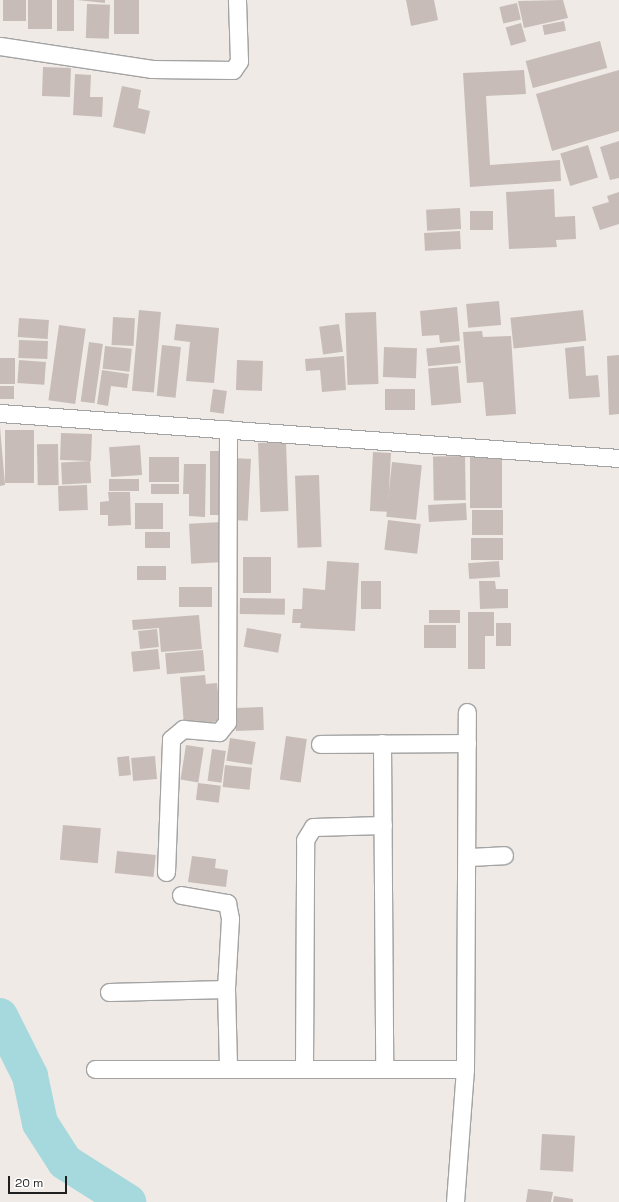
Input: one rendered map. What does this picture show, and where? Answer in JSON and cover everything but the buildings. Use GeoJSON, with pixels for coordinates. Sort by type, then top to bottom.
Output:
{"type":"FeatureCollection","features":[{"type":"Feature","properties":{"kind":"street"},"geometry":{"type":"LineString","coordinates":[[0,46],[152,69],[234,70],[239,61],[237,0]]}},
{"type":"Feature","properties":{"kind":"street"},"geometry":{"type":"LineString","coordinates":[[0,413],[619,458]]}},
{"type":"Feature","properties":{"kind":"street"},"geometry":{"type":"LineString","coordinates":[[166,872],[171,739],[184,729],[219,732],[227,722],[228,429]]}},
{"type":"Feature","properties":{"kind":"street"},"geometry":{"type":"LineString","coordinates":[[455,1202],[465,1068],[469,857],[467,712]]}},
{"type":"Feature","properties":{"kind":"street"},"geometry":{"type":"LineString","coordinates":[[382,743],[384,1069]]}},
{"type":"Feature","properties":{"kind":"street"},"geometry":{"type":"LineString","coordinates":[[320,744],[467,743]]}},
{"type":"Feature","properties":{"kind":"street"},"geometry":{"type":"LineString","coordinates":[[304,1068],[305,840],[313,827],[383,825]]}},
{"type":"Feature","properties":{"kind":"street"},"geometry":{"type":"LineString","coordinates":[[469,857],[504,855]]}},
{"type":"Feature","properties":{"kind":"street"},"geometry":{"type":"LineString","coordinates":[[182,895],[227,903],[230,919],[226,989],[228,1067]]}},
{"type":"Feature","properties":{"kind":"street"},"geometry":{"type":"LineString","coordinates":[[109,992],[226,989]]}},
{"type":"Feature","properties":{"kind":"street"},"geometry":{"type":"LineString","coordinates":[[95,1070],[228,1067],[384,1069],[465,1068]]}},
{"type":"Feature","properties":{"kind":"waterway"},"geometry":{"type":"LineString","coordinates":[[0,1016],[30,1076],[40,1123],[65,1162],[128,1202]]}}]}
